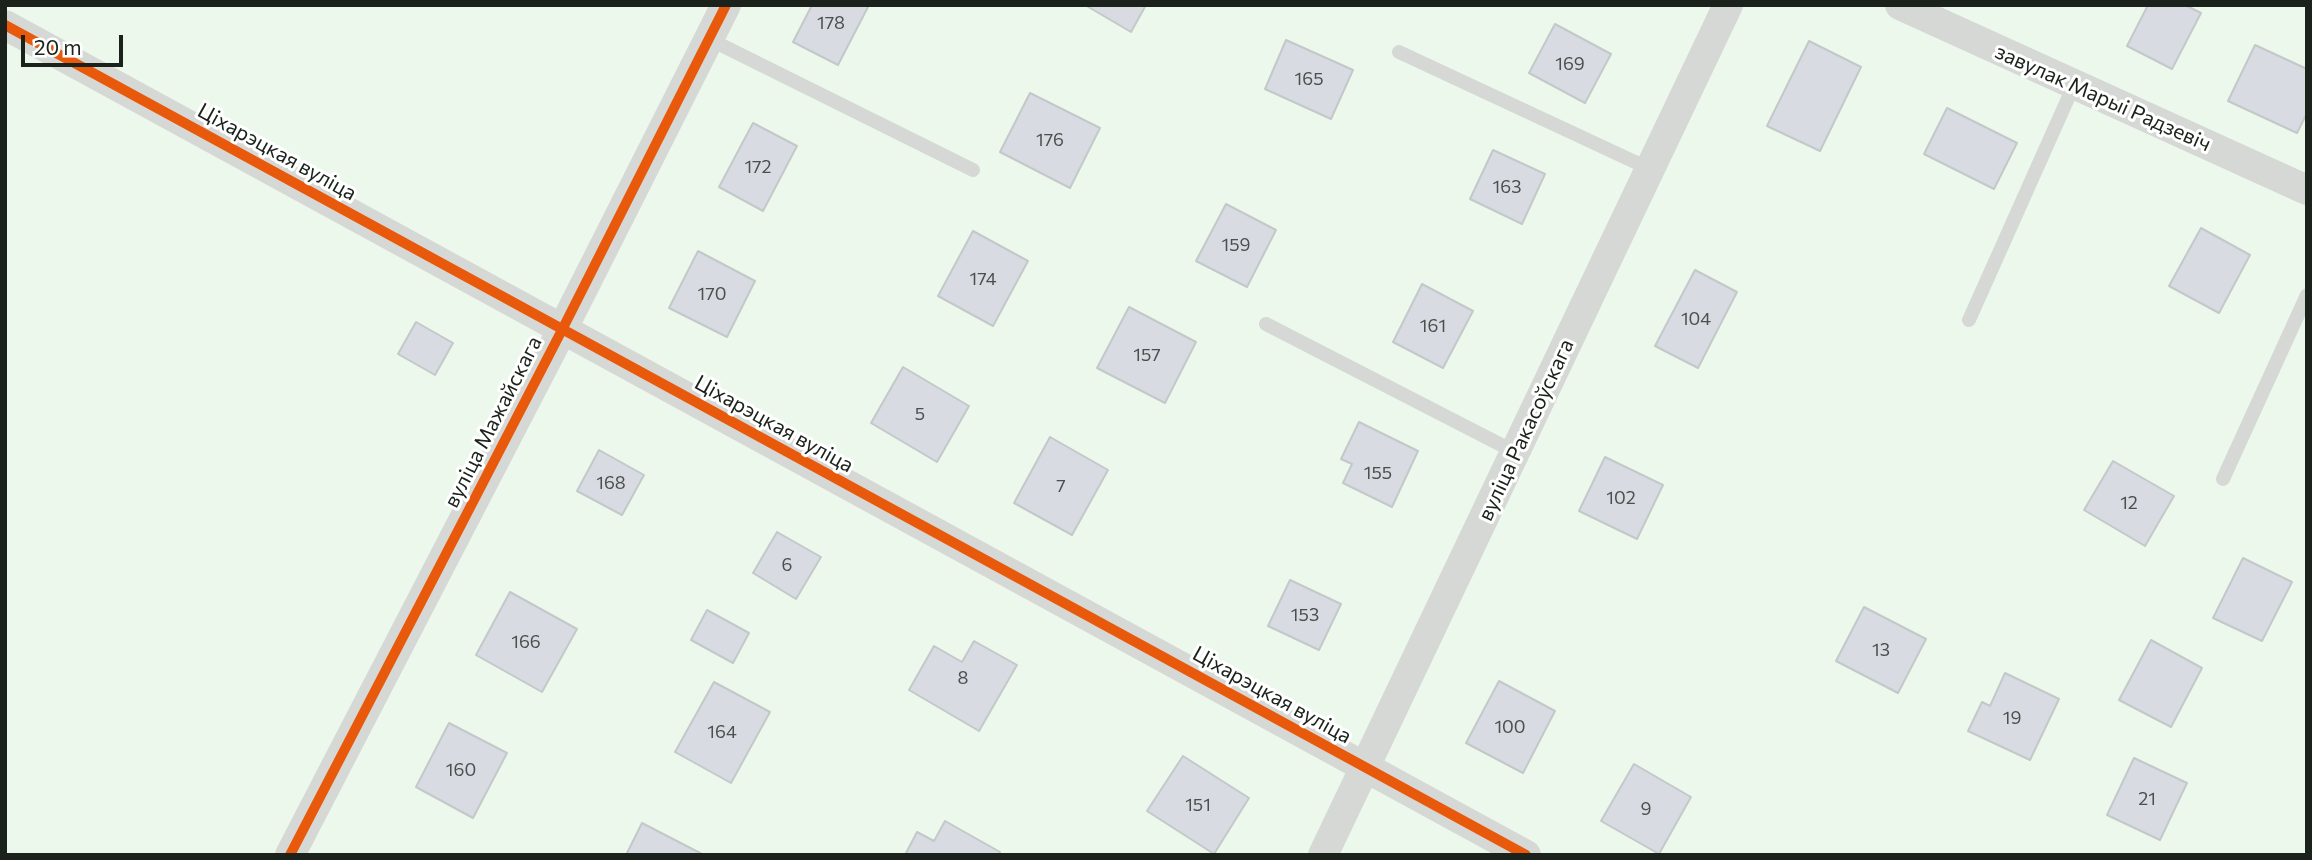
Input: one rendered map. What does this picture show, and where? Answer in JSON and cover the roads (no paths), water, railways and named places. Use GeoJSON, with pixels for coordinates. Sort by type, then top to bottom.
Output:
{"type":"FeatureCollection","features":[{"type":"Feature","properties":{"kind":"street","name":"вуліца Мажайскага"},"geometry":{"type":"LineString","coordinates":[[290,855],[562,330],[726,5]]}},
{"type":"Feature","properties":{"kind":"street","name":"вуліца Ракасоўскага"},"geometry":{"type":"LineString","coordinates":[[1323,855],[1728,5]]}},
{"type":"Feature","properties":{"kind":"street","name":"завулак Марыі Радзевіч"},"geometry":{"type":"LineString","coordinates":[[1900,5],[2307,190]]}},
{"type":"Feature","properties":{"kind":"street","name":"Ціхарэцкая вуліца"},"geometry":{"type":"LineString","coordinates":[[5,25],[1526,855]]}},
{"type":"Feature","properties":{"kind":"lane"},"geometry":{"type":"LineString","coordinates":[[709,39],[973,170]]}},
{"type":"Feature","properties":{"kind":"lane"},"geometry":{"type":"LineString","coordinates":[[1399,52],[1650,169]]}},
{"type":"Feature","properties":{"kind":"lane"},"geometry":{"type":"LineString","coordinates":[[1969,320],[2074,85]]}},
{"type":"Feature","properties":{"kind":"lane"},"geometry":{"type":"LineString","coordinates":[[2223,479],[2307,295]]}},
{"type":"Feature","properties":{"kind":"lane"},"geometry":{"type":"LineString","coordinates":[[1266,324],[1515,452]]}}]}
